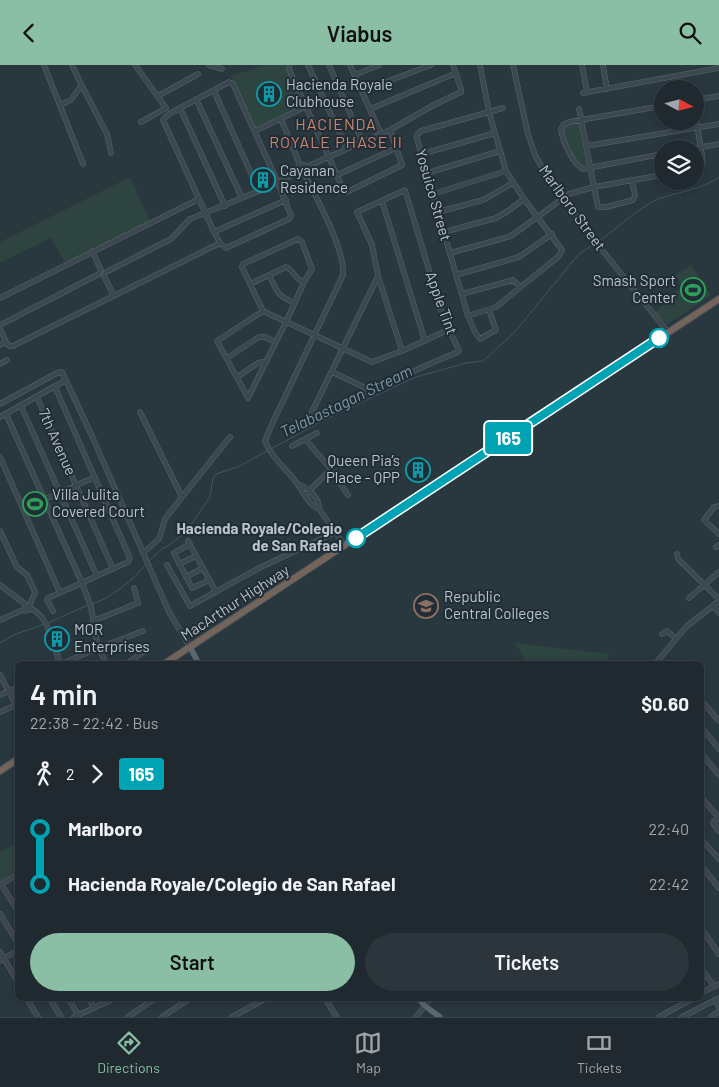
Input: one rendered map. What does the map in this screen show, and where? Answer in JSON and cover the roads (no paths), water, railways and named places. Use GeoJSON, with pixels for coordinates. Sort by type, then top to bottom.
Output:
{"type":"FeatureCollection","features":[{"type":"Feature","properties":{"kind":"highway","name":"MacArthur Highway"},"geometry":{"type":"LineString","coordinates":[[169,661],[719,299]]}},
{"type":"Feature","properties":{"kind":"highway"},"geometry":{"type":"LineString","coordinates":[[0,771],[15,761]]}},
{"type":"Feature","properties":{"kind":"main road"},"geometry":{"type":"LineString","coordinates":[[190,647],[197,661]]}},
{"type":"Feature","properties":{"kind":"main road"},"geometry":{"type":"LineString","coordinates":[[421,1001],[440,1017]]}},
{"type":"Feature","properties":{"kind":"street"},"geometry":{"type":"LineString","coordinates":[[44,65],[83,164]]}},
{"type":"Feature","properties":{"kind":"street"},"geometry":{"type":"LineString","coordinates":[[72,65],[107,134],[111,153]]}},
{"type":"Feature","properties":{"kind":"street"},"geometry":{"type":"LineString","coordinates":[[135,65],[166,108],[141,122]]}},
{"type":"Feature","properties":{"kind":"street"},"geometry":{"type":"LineString","coordinates":[[211,65],[222,69]]}},
{"type":"Feature","properties":{"kind":"street"},"geometry":{"type":"LineString","coordinates":[[289,65],[305,107],[344,191],[347,192],[402,165],[390,131]]}},
{"type":"Feature","properties":{"kind":"street"},"geometry":{"type":"LineString","coordinates":[[308,65],[347,149]]}},
{"type":"Feature","properties":{"kind":"street"},"geometry":{"type":"LineString","coordinates":[[329,65],[363,143]]}},
{"type":"Feature","properties":{"kind":"street"},"geometry":{"type":"LineString","coordinates":[[350,65],[381,134]]}},
{"type":"Feature","properties":{"kind":"street"},"geometry":{"type":"LineString","coordinates":[[355,75],[379,65]]}},
{"type":"Feature","properties":{"kind":"street"},"geometry":{"type":"LineString","coordinates":[[362,91],[431,65]]}},
{"type":"Feature","properties":{"kind":"street"},"geometry":{"type":"LineString","coordinates":[[300,165],[306,167],[390,131],[432,106],[461,93],[452,65]]}},
{"type":"Feature","properties":{"kind":"street"},"geometry":{"type":"LineString","coordinates":[[468,316],[496,307],[558,256],[562,249],[524,199],[506,171],[489,112],[480,65]]}},
{"type":"Feature","properties":{"kind":"street","name":"Marlboro Street"},"geometry":{"type":"LineString","coordinates":[[513,65],[531,145],[544,171],[594,240],[668,332]]}},
{"type":"Feature","properties":{"kind":"street"},"geometry":{"type":"LineString","coordinates":[[582,65],[585,92],[719,68]]}},
{"type":"Feature","properties":{"kind":"street"},"geometry":{"type":"LineString","coordinates":[[603,65],[607,89]]}},
{"type":"Feature","properties":{"kind":"street"},"geometry":{"type":"LineString","coordinates":[[370,109],[456,73]]}},
{"type":"Feature","properties":{"kind":"street"},"geometry":{"type":"LineString","coordinates":[[158,96],[198,74]]}},
{"type":"Feature","properties":{"kind":"street"},"geometry":{"type":"LineString","coordinates":[[232,82],[286,200],[291,216],[289,219],[226,248],[220,243],[214,232],[163,120],[180,107],[196,99],[232,82]]}},
{"type":"Feature","properties":{"kind":"street"},"geometry":{"type":"LineString","coordinates":[[60,105],[70,100],[81,86]]}},
{"type":"Feature","properties":{"kind":"street"},"geometry":{"type":"LineString","coordinates":[[214,91],[260,191]]}},
{"type":"Feature","properties":{"kind":"street"},"geometry":{"type":"LineString","coordinates":[[704,99],[719,97]]}},
{"type":"Feature","properties":{"kind":"street"},"geometry":{"type":"LineString","coordinates":[[196,99],[242,199]]}},
{"type":"Feature","properties":{"kind":"street"},"geometry":{"type":"LineString","coordinates":[[180,107],[225,206]]}},
{"type":"Feature","properties":{"kind":"street"},"geometry":{"type":"LineString","coordinates":[[255,131],[305,107]]}},
{"type":"Feature","properties":{"kind":"street"},"geometry":{"type":"LineString","coordinates":[[654,107],[581,120],[563,125],[561,130],[577,165],[583,169],[654,156]]}},
{"type":"Feature","properties":{"kind":"street","name":"Yosuico Street"},"geometry":{"type":"LineString","coordinates":[[489,310],[496,330],[480,339],[468,316],[417,135],[421,131],[503,108]]}},
{"type":"Feature","properties":{"kind":"street"},"geometry":{"type":"LineString","coordinates":[[579,109],[598,206],[602,208],[633,200],[635,195],[632,181]]}},
{"type":"Feature","properties":{"kind":"street"},"geometry":{"type":"LineString","coordinates":[[281,119],[300,165],[298,168],[339,248],[344,266],[341,281],[265,438],[271,452],[298,484],[304,495],[319,509],[345,546]]}},
{"type":"Feature","properties":{"kind":"street"},"geometry":{"type":"LineString","coordinates":[[704,126],[719,124]]}},
{"type":"Feature","properties":{"kind":"street"},"geometry":{"type":"LineString","coordinates":[[586,146],[679,130]]}},
{"type":"Feature","properties":{"kind":"street"},"geometry":{"type":"LineString","coordinates":[[422,154],[495,133]]}},
{"type":"Feature","properties":{"kind":"street"},"geometry":{"type":"LineString","coordinates":[[704,146],[719,144]]}},
{"type":"Feature","properties":{"kind":"street"},"geometry":{"type":"LineString","coordinates":[[337,175],[396,148]]}},
{"type":"Feature","properties":{"kind":"street"},"geometry":{"type":"LineString","coordinates":[[427,173],[500,151]]}},
{"type":"Feature","properties":{"kind":"street"},"geometry":{"type":"LineString","coordinates":[[0,325],[171,239],[190,219],[307,171],[306,167]]}},
{"type":"Feature","properties":{"kind":"street"},"geometry":{"type":"LineString","coordinates":[[433,194],[506,171]]}},
{"type":"Feature","properties":{"kind":"street"},"geometry":{"type":"LineString","coordinates":[[450,253],[511,236],[562,198],[573,193],[594,187],[654,177]]}},
{"type":"Feature","properties":{"kind":"street"},"geometry":{"type":"LineString","coordinates":[[438,212],[484,200],[513,183]]}},
{"type":"Feature","properties":{"kind":"street","name":"Apple Tint"},"geometry":{"type":"LineString","coordinates":[[312,411],[318,413],[372,391],[408,372],[458,352],[458,347],[448,329],[435,291],[406,191],[382,201]]}},
{"type":"Feature","properties":{"kind":"street"},"geometry":{"type":"LineString","coordinates":[[0,298],[199,199]]}},
{"type":"Feature","properties":{"kind":"street"},"geometry":{"type":"LineString","coordinates":[[444,232],[496,218],[524,199]]}},
{"type":"Feature","properties":{"kind":"street"},"geometry":{"type":"LineString","coordinates":[[214,232],[286,200]]}},
{"type":"Feature","properties":{"kind":"street"},"geometry":{"type":"LineString","coordinates":[[402,351],[378,276],[372,245],[357,214],[382,201],[425,341]]}},
{"type":"Feature","properties":{"kind":"street"},"geometry":{"type":"LineString","coordinates":[[456,275],[519,257],[552,234]]}},
{"type":"Feature","properties":{"kind":"street"},"geometry":{"type":"LineString","coordinates":[[263,311],[217,341],[249,398],[286,322],[312,266],[302,242],[298,239],[242,267],[263,311],[286,322],[315,336],[372,363],[425,341],[448,329]]}},
{"type":"Feature","properties":{"kind":"street"},"geometry":{"type":"LineString","coordinates":[[0,329],[8,346],[13,346],[220,243]]}},
{"type":"Feature","properties":{"kind":"street"},"geometry":{"type":"LineString","coordinates":[[92,251],[114,296]]}},
{"type":"Feature","properties":{"kind":"street"},"geometry":{"type":"LineString","coordinates":[[250,284],[288,267],[297,279],[304,282]]}},
{"type":"Feature","properties":{"kind":"street"},"geometry":{"type":"LineString","coordinates":[[269,275],[278,293],[283,298],[295,303]]}},
{"type":"Feature","properties":{"kind":"street"},"geometry":{"type":"LineString","coordinates":[[307,422],[378,276]]}},
{"type":"Feature","properties":{"kind":"street"},"geometry":{"type":"LineString","coordinates":[[462,294],[513,280],[520,287]]}},
{"type":"Feature","properties":{"kind":"street"},"geometry":{"type":"LineString","coordinates":[[372,288],[382,287]]}},
{"type":"Feature","properties":{"kind":"street"},"geometry":{"type":"LineString","coordinates":[[227,358],[259,337],[265,337],[275,342]]}},
{"type":"Feature","properties":{"kind":"street"},"geometry":{"type":"LineString","coordinates":[[0,345],[6,342]]}},
{"type":"Feature","properties":{"kind":"street"},"geometry":{"type":"LineString","coordinates":[[0,364],[7,360]]}},
{"type":"Feature","properties":{"kind":"street"},"geometry":{"type":"LineString","coordinates":[[238,377],[258,363],[267,361]]}},
{"type":"Feature","properties":{"kind":"street"},"geometry":{"type":"LineString","coordinates":[[0,404],[59,372],[62,373],[169,613],[190,647]]}},
{"type":"Feature","properties":{"kind":"street"},"geometry":{"type":"LineString","coordinates":[[332,372],[372,391]]}},
{"type":"Feature","properties":{"kind":"street"},"geometry":{"type":"LineString","coordinates":[[0,417],[66,380]]}},
{"type":"Feature","properties":{"kind":"street"},"geometry":{"type":"LineString","coordinates":[[53,611],[48,600],[128,562],[130,558],[55,387]]}},
{"type":"Feature","properties":{"kind":"street","name":"7th Avenue"},"geometry":{"type":"LineString","coordinates":[[37,397],[113,569]]}},
{"type":"Feature","properties":{"kind":"street"},"geometry":{"type":"LineString","coordinates":[[21,406],[97,576]]}},
{"type":"Feature","properties":{"kind":"street"},"geometry":{"type":"LineString","coordinates":[[140,412],[182,497]]}},
{"type":"Feature","properties":{"kind":"street"},"geometry":{"type":"LineString","coordinates":[[6,414],[89,600],[98,648],[105,661]]}},
{"type":"Feature","properties":{"kind":"street"},"geometry":{"type":"LineString","coordinates":[[292,446],[317,433]]}},
{"type":"Feature","properties":{"kind":"street"},"geometry":{"type":"LineString","coordinates":[[144,556],[159,539],[165,519],[230,437]]}},
{"type":"Feature","properties":{"kind":"street"},"geometry":{"type":"LineString","coordinates":[[306,440],[331,469],[348,495]]}},
{"type":"Feature","properties":{"kind":"street"},"geometry":{"type":"LineString","coordinates":[[0,457],[60,593]]}},
{"type":"Feature","properties":{"kind":"street"},"geometry":{"type":"LineString","coordinates":[[304,495],[331,469]]}},
{"type":"Feature","properties":{"kind":"street"},"geometry":{"type":"LineString","coordinates":[[45,499],[95,477]]}},
{"type":"Feature","properties":{"kind":"street"},"geometry":{"type":"LineString","coordinates":[[298,484],[306,487],[319,501],[319,509]]}},
{"type":"Feature","properties":{"kind":"street"},"geometry":{"type":"LineString","coordinates":[[719,506],[714,507],[704,520],[719,534]]}},
{"type":"Feature","properties":{"kind":"street"},"geometry":{"type":"LineString","coordinates":[[0,531],[17,567],[27,575],[35,592],[28,608],[0,620]]}},
{"type":"Feature","properties":{"kind":"street"},"geometry":{"type":"LineString","coordinates":[[167,565],[189,606],[259,568],[336,532]]}},
{"type":"Feature","properties":{"kind":"street"},"geometry":{"type":"LineString","coordinates":[[210,580],[193,589],[174,552],[189,542],[196,556],[210,580],[216,592]]}},
{"type":"Feature","properties":{"kind":"street"},"geometry":{"type":"LineString","coordinates":[[657,661],[688,626],[719,600],[678,559],[678,554]]}},
{"type":"Feature","properties":{"kind":"street"},"geometry":{"type":"LineString","coordinates":[[179,564],[196,556]]}},
{"type":"Feature","properties":{"kind":"street"},"geometry":{"type":"LineString","coordinates":[[186,577],[203,568]]}},
{"type":"Feature","properties":{"kind":"street"},"geometry":{"type":"LineString","coordinates":[[689,598],[719,572]]}},
{"type":"Feature","properties":{"kind":"street"},"geometry":{"type":"LineString","coordinates":[[0,585],[28,608],[35,611],[43,620],[60,661]]}},
{"type":"Feature","properties":{"kind":"street"},"geometry":{"type":"LineString","coordinates":[[93,621],[138,603],[134,588]]}},
{"type":"Feature","properties":{"kind":"street"},"geometry":{"type":"LineString","coordinates":[[713,606],[719,613]]}},
{"type":"Feature","properties":{"kind":"street"},"geometry":{"type":"LineString","coordinates":[[68,661],[143,631]]}},
{"type":"Feature","properties":{"kind":"street"},"geometry":{"type":"LineString","coordinates":[[662,634],[667,631],[675,639]]}},
{"type":"Feature","properties":{"kind":"street"},"geometry":{"type":"LineString","coordinates":[[130,661],[148,649]]}},
{"type":"Feature","properties":{"kind":"street"},"geometry":{"type":"LineString","coordinates":[[0,675],[15,703]]}},
{"type":"Feature","properties":{"kind":"street"},"geometry":{"type":"LineString","coordinates":[[0,695],[15,688]]}},
{"type":"Feature","properties":{"kind":"street"},"geometry":{"type":"LineString","coordinates":[[704,704],[719,721]]}},
{"type":"Feature","properties":{"kind":"street"},"geometry":{"type":"LineString","coordinates":[[0,712],[15,708]]}},
{"type":"Feature","properties":{"kind":"street"},"geometry":{"type":"LineString","coordinates":[[704,731],[719,749]]}},
{"type":"Feature","properties":{"kind":"street"},"geometry":{"type":"LineString","coordinates":[[704,757],[719,775]]}},
{"type":"Feature","properties":{"kind":"street"},"geometry":{"type":"LineString","coordinates":[[704,800],[719,817],[713,823],[719,831]]}},
{"type":"Feature","properties":{"kind":"street"},"geometry":{"type":"LineString","coordinates":[[704,842],[719,859]]}},
{"type":"Feature","properties":{"kind":"street"},"geometry":{"type":"LineString","coordinates":[[704,869],[719,888]]}},
{"type":"Feature","properties":{"kind":"street"},"geometry":{"type":"LineString","coordinates":[[15,875],[0,884],[15,906]]}},
{"type":"Feature","properties":{"kind":"street"},"geometry":{"type":"LineString","coordinates":[[0,914],[15,938]]}},
{"type":"Feature","properties":{"kind":"street"},"geometry":{"type":"LineString","coordinates":[[704,932],[719,954]]}},
{"type":"Feature","properties":{"kind":"street"},"geometry":{"type":"LineString","coordinates":[[0,951],[2,960],[15,978]]}},
{"type":"Feature","properties":{"kind":"street"},"geometry":{"type":"LineString","coordinates":[[2,960],[15,952]]}},
{"type":"Feature","properties":{"kind":"street"},"geometry":{"type":"LineString","coordinates":[[704,971],[716,985],[704,991]]}},
{"type":"Feature","properties":{"kind":"street"},"geometry":{"type":"LineString","coordinates":[[684,1016],[717,999],[719,1009],[712,1017]]}},
{"type":"Feature","properties":{"kind":"street"},"geometry":{"type":"LineString","coordinates":[[28,1001],[38,1017]]}},
{"type":"Feature","properties":{"kind":"street"},"geometry":{"type":"LineString","coordinates":[[51,1001],[61,1017]]}},
{"type":"Feature","properties":{"kind":"street"},"geometry":{"type":"LineString","coordinates":[[69,1001],[76,1016],[108,1001]]}},
{"type":"Feature","properties":{"kind":"street"},"geometry":{"type":"LineString","coordinates":[[90,1001],[94,1008]]}},
{"type":"Feature","properties":{"kind":"street"},"geometry":{"type":"LineString","coordinates":[[128,1017],[151,1001]]}},
{"type":"Feature","properties":{"kind":"street"},"geometry":{"type":"LineString","coordinates":[[162,1017],[186,1001]]}},
{"type":"Feature","properties":{"kind":"street"},"geometry":{"type":"LineString","coordinates":[[232,1017],[261,1001]]}},
{"type":"Feature","properties":{"kind":"street"},"geometry":{"type":"LineString","coordinates":[[327,1001],[337,1017]]}},
{"type":"Feature","properties":{"kind":"street"},"geometry":{"type":"LineString","coordinates":[[416,1017],[429,1001]]}},
{"type":"Feature","properties":{"kind":"street"},"geometry":{"type":"LineString","coordinates":[[659,1017],[688,1001]]}},
{"type":"Feature","properties":{"kind":"waterway","name":"Telabastagan Stream"},"geometry":{"type":"LineString","coordinates":[[598,242],[652,202],[698,188],[719,177]]}},
{"type":"Feature","properties":{"kind":"waterway","name":"Telabastagan Stream"},"geometry":{"type":"LineString","coordinates":[[271,449],[322,421],[413,378],[466,363],[483,361],[514,333],[578,255],[594,244]]}},
{"type":"Feature","properties":{"kind":"waterway","name":"Telabastagan Stream"},"geometry":{"type":"LineString","coordinates":[[149,561],[163,548],[186,532],[210,497],[213,478],[216,474],[238,467],[267,451]]}},
{"type":"Feature","properties":{"kind":"waterway"},"geometry":{"type":"LineString","coordinates":[[92,604],[122,588],[146,564]]}},
{"type":"Feature","properties":{"kind":"waterway"},"geometry":{"type":"LineString","coordinates":[[48,623],[88,605]]}},
{"type":"Feature","properties":{"kind":"waterway"},"geometry":{"type":"LineString","coordinates":[[0,643],[13,635],[45,624]]}},
{"type":"Feature","properties":{"kind":"place","name":"Hacienda Royale Clubhouse"},"geometry":{"type":"Point","coordinates":[269,94]}},
{"type":"Feature","properties":{"kind":"place","name":"Cayanan Residence"},"geometry":{"type":"Point","coordinates":[263,180]}},
{"type":"Feature","properties":{"kind":"place","name":"Smash Sport Center"},"geometry":{"type":"Point","coordinates":[693,290]}},
{"type":"Feature","properties":{"kind":"place","name":"Queen Pia’s Place - QPP"},"geometry":{"type":"Point","coordinates":[418,470]}},
{"type":"Feature","properties":{"kind":"place","name":"Villa Julita Covered Court"},"geometry":{"type":"Point","coordinates":[35,504]}},
{"type":"Feature","properties":{"kind":"place","name":"Hacienda Royale/Colegio de San Rafael"},"geometry":{"type":"Point","coordinates":[356,538]}},
{"type":"Feature","properties":{"kind":"place","name":"Republic Central Colleges"},"geometry":{"type":"Point","coordinates":[426,606]}},
{"type":"Feature","properties":{"kind":"place","name":"MOR Enterprises"},"geometry":{"type":"Point","coordinates":[57,639]}},
{"type":"Feature","properties":{"kind":"district","name":"HACIENDA ROYALE PHASE II"},"geometry":{"type":"Point","coordinates":[336,133]}}]}
